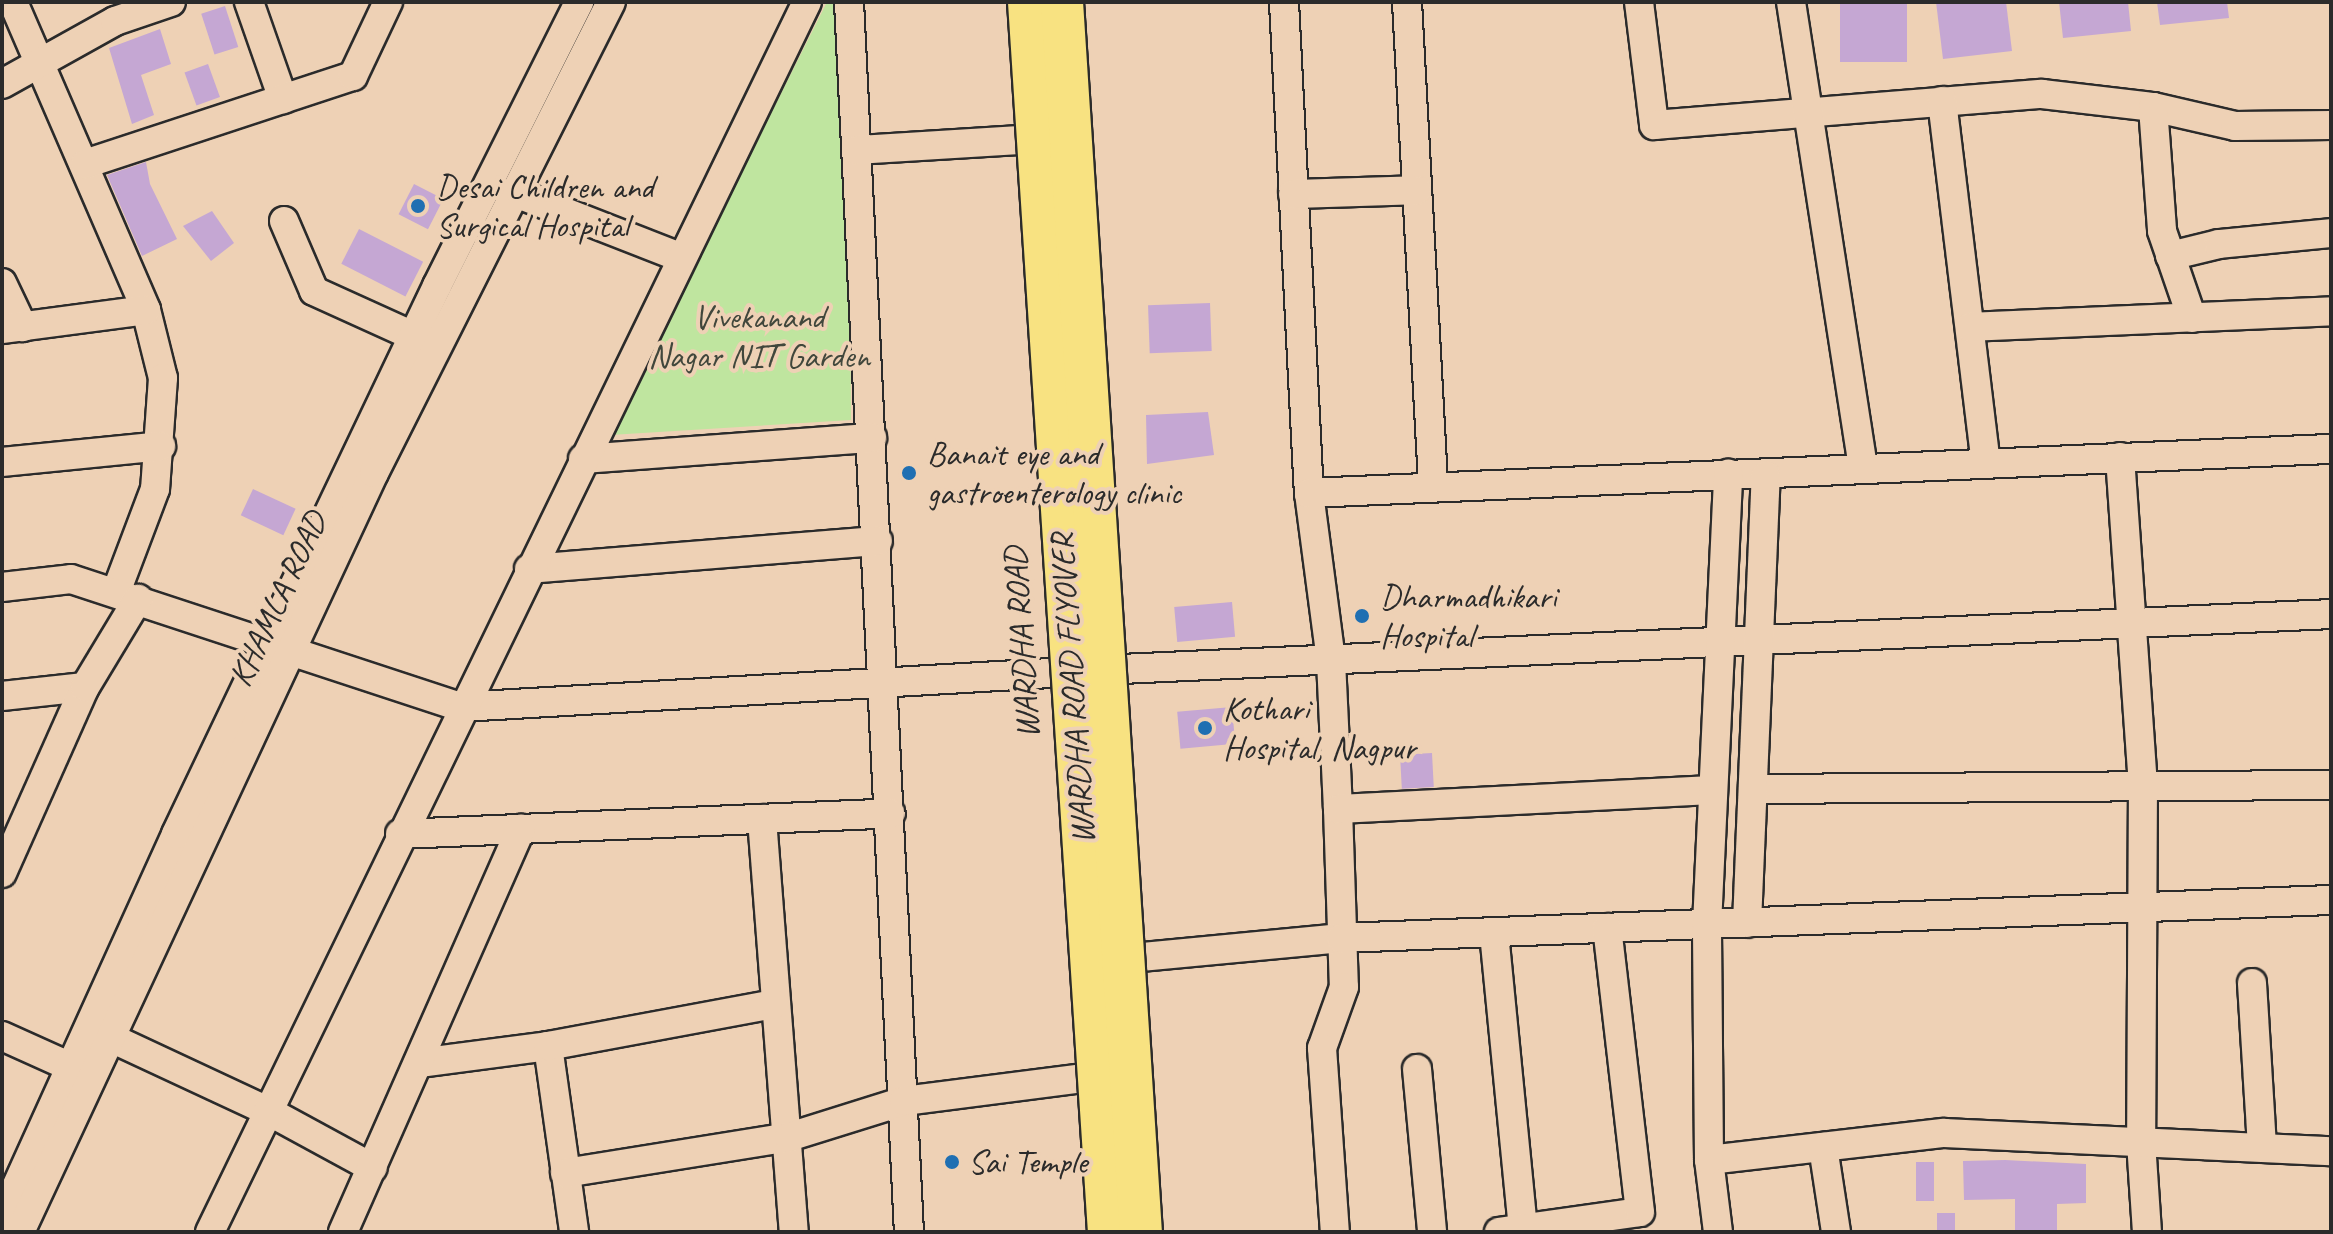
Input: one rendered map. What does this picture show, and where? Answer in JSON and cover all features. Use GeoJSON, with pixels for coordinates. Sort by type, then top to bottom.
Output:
{"type":"FeatureCollection","features":[{"type":"Feature","properties":{"kind":"highway","name":"WARDHA ROAD FLYOVER"},"geometry":{"type":"LineString","coordinates":[[1029,2],[1109,1232]]}},
{"type":"Feature","properties":{"kind":"highway","name":"WARDHA ROAD FLYOVER"},"geometry":{"type":"LineString","coordinates":[[1062,2],[1141,1232]]}},
{"type":"Feature","properties":{"kind":"street"},"geometry":{"type":"LineString","coordinates":[[2,873],[127,596],[155,489],[161,446],[163,378],[146,310],[13,2]]}},
{"type":"Feature","properties":{"kind":"street"},"geometry":{"type":"LineString","coordinates":[[2,84],[115,21],[171,2]]}},
{"type":"Feature","properties":{"kind":"street"},"geometry":{"type":"LineString","coordinates":[[249,2],[283,99]]}},
{"type":"Feature","properties":{"kind":"street"},"geometry":{"type":"LineString","coordinates":[[85,164],[353,76],[388,2]]}},
{"type":"Feature","properties":{"kind":"street","name":"KHAMLA ROAD"},"geometry":{"type":"LineString","coordinates":[[20,1232],[100,1033],[281,646],[413,336],[579,2]]}},
{"type":"Feature","properties":{"kind":"street"},"geometry":{"type":"LineString","coordinates":[[210,1232],[461,707],[807,2]]}},
{"type":"Feature","properties":{"kind":"street"},"geometry":{"type":"LineString","coordinates":[[849,2],[885,683],[909,1232]]}},
{"type":"Feature","properties":{"kind":"street","name":"WARDHA ROAD"},"geometry":{"type":"LineString","coordinates":[[1012,2],[1059,674],[1091,1232]]}},
{"type":"Feature","properties":{"kind":"street"},"geometry":{"type":"LineString","coordinates":[[1081,2],[1121,669],[1161,1232]]}},
{"type":"Feature","properties":{"kind":"street"},"geometry":{"type":"LineString","coordinates":[[1284,2],[1309,493],[1331,661],[1338,809],[1344,987],[1322,1048],[1335,1232]]}},
{"type":"Feature","properties":{"kind":"street"},"geometry":{"type":"LineString","coordinates":[[1407,2],[1433,487]]}},
{"type":"Feature","properties":{"kind":"street"},"geometry":{"type":"LineString","coordinates":[[1639,2],[1654,125],[2042,94],[2153,107],[2235,126],[2331,125]]}},
{"type":"Feature","properties":{"kind":"street"},"geometry":{"type":"LineString","coordinates":[[1791,2],[1863,467]]}},
{"type":"Feature","properties":{"kind":"street","name":"KHAMLA ROAD"},"geometry":{"type":"LineString","coordinates":[[281,646],[374,473],[609,3]]}},
{"type":"Feature","properties":{"kind":"street"},"geometry":{"type":"LineString","coordinates":[[1942,101],[1986,463]]}},
{"type":"Feature","properties":{"kind":"street"},"geometry":{"type":"LineString","coordinates":[[2153,107],[2162,231],[2192,318]]}},
{"type":"Feature","properties":{"kind":"street"},"geometry":{"type":"LineString","coordinates":[[857,150],[1022,140]]}},
{"type":"Feature","properties":{"kind":"street"},"geometry":{"type":"LineString","coordinates":[[1293,194],[1417,190]]}},
{"type":"Feature","properties":{"kind":"street"},"geometry":{"type":"LineString","coordinates":[[513,192],[682,258]]}},
{"type":"Feature","properties":{"kind":"street"},"geometry":{"type":"LineString","coordinates":[[284,221],[314,291],[413,336]]}},
{"type":"Feature","properties":{"kind":"street"},"geometry":{"type":"LineString","coordinates":[[2170,256],[2219,244],[2331,233]]}},
{"type":"Feature","properties":{"kind":"street"},"geometry":{"type":"LineString","coordinates":[[2,283],[12,328],[146,310]]}},
{"type":"Feature","properties":{"kind":"street"},"geometry":{"type":"LineString","coordinates":[[1970,327],[2331,311]]}},
{"type":"Feature","properties":{"kind":"street"},"geometry":{"type":"LineString","coordinates":[[583,459],[872,438]]}},
{"type":"Feature","properties":{"kind":"street"},"geometry":{"type":"LineString","coordinates":[[2,462],[161,446]]}},
{"type":"Feature","properties":{"kind":"street"},"geometry":{"type":"LineString","coordinates":[[1309,493],[2331,449]]}},
{"type":"Feature","properties":{"kind":"street"},"geometry":{"type":"LineString","coordinates":[[2120,457],[2143,783],[2141,1142],[2147,1232]]}},
{"type":"Feature","properties":{"kind":"street"},"geometry":{"type":"LineString","coordinates":[[1718,1232],[1709,1160],[1727,924],[1753,789],[1728,473]]}},
{"type":"Feature","properties":{"kind":"street"},"geometry":{"type":"LineString","coordinates":[[1727,924],[1713,790],[1741,641],[1766,475]]}},
{"type":"Feature","properties":{"kind":"street"},"geometry":{"type":"LineString","coordinates":[[529,569],[878,541]]}},
{"type":"Feature","properties":{"kind":"street"},"geometry":{"type":"LineString","coordinates":[[2,587],[71,579],[461,707],[1121,669],[2331,614]]}},
{"type":"Feature","properties":{"kind":"street"},"geometry":{"type":"LineString","coordinates":[[2,696],[85,687]]}},
{"type":"Feature","properties":{"kind":"street"},"geometry":{"type":"LineString","coordinates":[[1753,789],[2143,783],[2331,785]]}},
{"type":"Feature","properties":{"kind":"street"},"geometry":{"type":"LineString","coordinates":[[1338,809],[1713,790]]}},
{"type":"Feature","properties":{"kind":"street"},"geometry":{"type":"LineString","coordinates":[[400,834],[891,813]]}},
{"type":"Feature","properties":{"kind":"street"},"geometry":{"type":"LineString","coordinates":[[762,819],[794,1232]]}},
{"type":"Feature","properties":{"kind":"street"},"geometry":{"type":"LineString","coordinates":[[343,1232],[521,829]]}},
{"type":"Feature","properties":{"kind":"street"},"geometry":{"type":"LineString","coordinates":[[1141,957],[1341,938],[2331,900]]}},
{"type":"Feature","properties":{"kind":"street"},"geometry":{"type":"LineString","coordinates":[[1494,933],[1511,1230],[1640,1212],[1607,928]]}},
{"type":"Feature","properties":{"kind":"street"},"geometry":{"type":"LineString","coordinates":[[2252,983],[2262,1147]]}},
{"type":"Feature","properties":{"kind":"street"},"geometry":{"type":"LineString","coordinates":[[419,1063],[548,1046],[774,1004]]}},
{"type":"Feature","properties":{"kind":"street"},"geometry":{"type":"LineString","coordinates":[[100,1033],[268,1111],[373,1168]]}},
{"type":"Feature","properties":{"kind":"street","name":"KHAMLA ROAD"},"geometry":{"type":"LineString","coordinates":[[2,1218],[73,1068],[100,1033]]}},
{"type":"Feature","properties":{"kind":"street"},"geometry":{"type":"LineString","coordinates":[[2,1036],[73,1068]]}},
{"type":"Feature","properties":{"kind":"street"},"geometry":{"type":"LineString","coordinates":[[548,1046],[574,1232]]}},
{"type":"Feature","properties":{"kind":"street"},"geometry":{"type":"LineString","coordinates":[[1417,1069],[1432,1232]]}},
{"type":"Feature","properties":{"kind":"street"},"geometry":{"type":"LineString","coordinates":[[565,1173],[789,1137],[904,1101],[1083,1078]]}},
{"type":"Feature","properties":{"kind":"street"},"geometry":{"type":"LineString","coordinates":[[1709,1160],[1944,1133],[2331,1151]]}},
{"type":"Feature","properties":{"kind":"street"},"geometry":{"type":"LineString","coordinates":[[1823,1147],[1836,1232]]}},
{"type":"Feature","properties":{"kind":"green space","name":"Vivekanand Nagar NIT Garden"},"geometry":{"type":"Polygon","coordinates":[[[827,2],[848,2],[851,420],[594,436],[692,271],[827,2]]]}},
{"type":"Feature","properties":{"kind":"building"},"geometry":{"type":"Polygon","coordinates":[[[1840,2],[1907,2],[1907,62],[1840,62],[1840,2]]]}},
{"type":"Feature","properties":{"kind":"building"},"geometry":{"type":"Polygon","coordinates":[[[1936,2],[2006,2],[2012,51],[1943,59],[1936,2]]]}},
{"type":"Feature","properties":{"kind":"building"},"geometry":{"type":"Polygon","coordinates":[[[2059,2],[2128,2],[2131,31],[2063,38],[2059,2]]]}},
{"type":"Feature","properties":{"kind":"building"},"geometry":{"type":"Polygon","coordinates":[[[2157,2],[2227,2],[2229,18],[2160,25],[2157,2]]]}},
{"type":"Feature","properties":{"kind":"building"},"geometry":{"type":"Polygon","coordinates":[[[225,6],[238,47],[215,55],[201,14],[225,6]]]}},
{"type":"Feature","properties":{"kind":"building"},"geometry":{"type":"Polygon","coordinates":[[[160,29],[171,64],[141,75],[154,115],[132,124],[109,48],[160,29]]]}},
{"type":"Feature","properties":{"kind":"building"},"geometry":{"type":"Polygon","coordinates":[[[208,64],[220,97],[196,105],[185,73],[208,64]]]}},
{"type":"Feature","properties":{"kind":"building"},"geometry":{"type":"Polygon","coordinates":[[[146,162],[150,184],[177,239],[142,256],[107,175],[146,162]]]}},
{"type":"Feature","properties":{"kind":"building"},"geometry":{"type":"Polygon","coordinates":[[[414,184],[443,199],[428,229],[399,214],[414,184]]]}},
{"type":"Feature","properties":{"kind":"building"},"geometry":{"type":"Polygon","coordinates":[[[212,211],[234,243],[211,261],[183,226],[212,211]]]}},
{"type":"Feature","properties":{"kind":"building"},"geometry":{"type":"Polygon","coordinates":[[[359,229],[423,262],[405,296],[341,264],[359,229]]]}},
{"type":"Feature","properties":{"kind":"building"},"geometry":{"type":"Polygon","coordinates":[[[1210,303],[1212,351],[1150,353],[1148,305],[1210,303]]]}},
{"type":"Feature","properties":{"kind":"building"},"geometry":{"type":"Polygon","coordinates":[[[1208,412],[1214,455],[1147,464],[1146,415],[1208,412]]]}},
{"type":"Feature","properties":{"kind":"building"},"geometry":{"type":"Polygon","coordinates":[[[253,489],[296,509],[283,535],[241,515],[253,489]]]}},
{"type":"Feature","properties":{"kind":"building"},"geometry":{"type":"Polygon","coordinates":[[[1232,602],[1235,637],[1177,642],[1174,607],[1232,602]]]}},
{"type":"Feature","properties":{"kind":"building"},"geometry":{"type":"Polygon","coordinates":[[[1232,707],[1235,744],[1180,749],[1177,712],[1232,707]]]}},
{"type":"Feature","properties":{"kind":"building"},"geometry":{"type":"Polygon","coordinates":[[[1432,753],[1434,787],[1402,789],[1400,755],[1432,753]]]}},
{"type":"Feature","properties":{"kind":"building"},"geometry":{"type":"Polygon","coordinates":[[[1963,1161],[2086,1164],[2086,1203],[2057,1204],[2057,1232],[2015,1232],[2015,1199],[1964,1200],[1963,1161]]]}},
{"type":"Feature","properties":{"kind":"building"},"geometry":{"type":"Polygon","coordinates":[[[1916,1162],[1934,1162],[1934,1201],[1916,1201],[1916,1162]]]}},
{"type":"Feature","properties":{"kind":"building"},"geometry":{"type":"Polygon","coordinates":[[[1937,1213],[1955,1213],[1955,1232],[1937,1232],[1937,1213]]]}},
{"type":"Feature","properties":{"kind":"railway"},"geometry":{"type":"LineString","coordinates":[[1046,2],[1125,1232]]}},
{"type":"Feature","properties":{"kind":"place","name":"Desai Children and Surgical Hospital"},"geometry":{"type":"Point","coordinates":[418,206]}},
{"type":"Feature","properties":{"kind":"place","name":"Banait eye and gastroenterology clinic"},"geometry":{"type":"Point","coordinates":[909,473]}},
{"type":"Feature","properties":{"kind":"place","name":"Dharmadhikari Hospital"},"geometry":{"type":"Point","coordinates":[1362,616]}},
{"type":"Feature","properties":{"kind":"place","name":"Kothari Hospital, Nagpur"},"geometry":{"type":"Point","coordinates":[1205,728]}},
{"type":"Feature","properties":{"kind":"place","name":"Sai Temple"},"geometry":{"type":"Point","coordinates":[952,1162]}}]}
